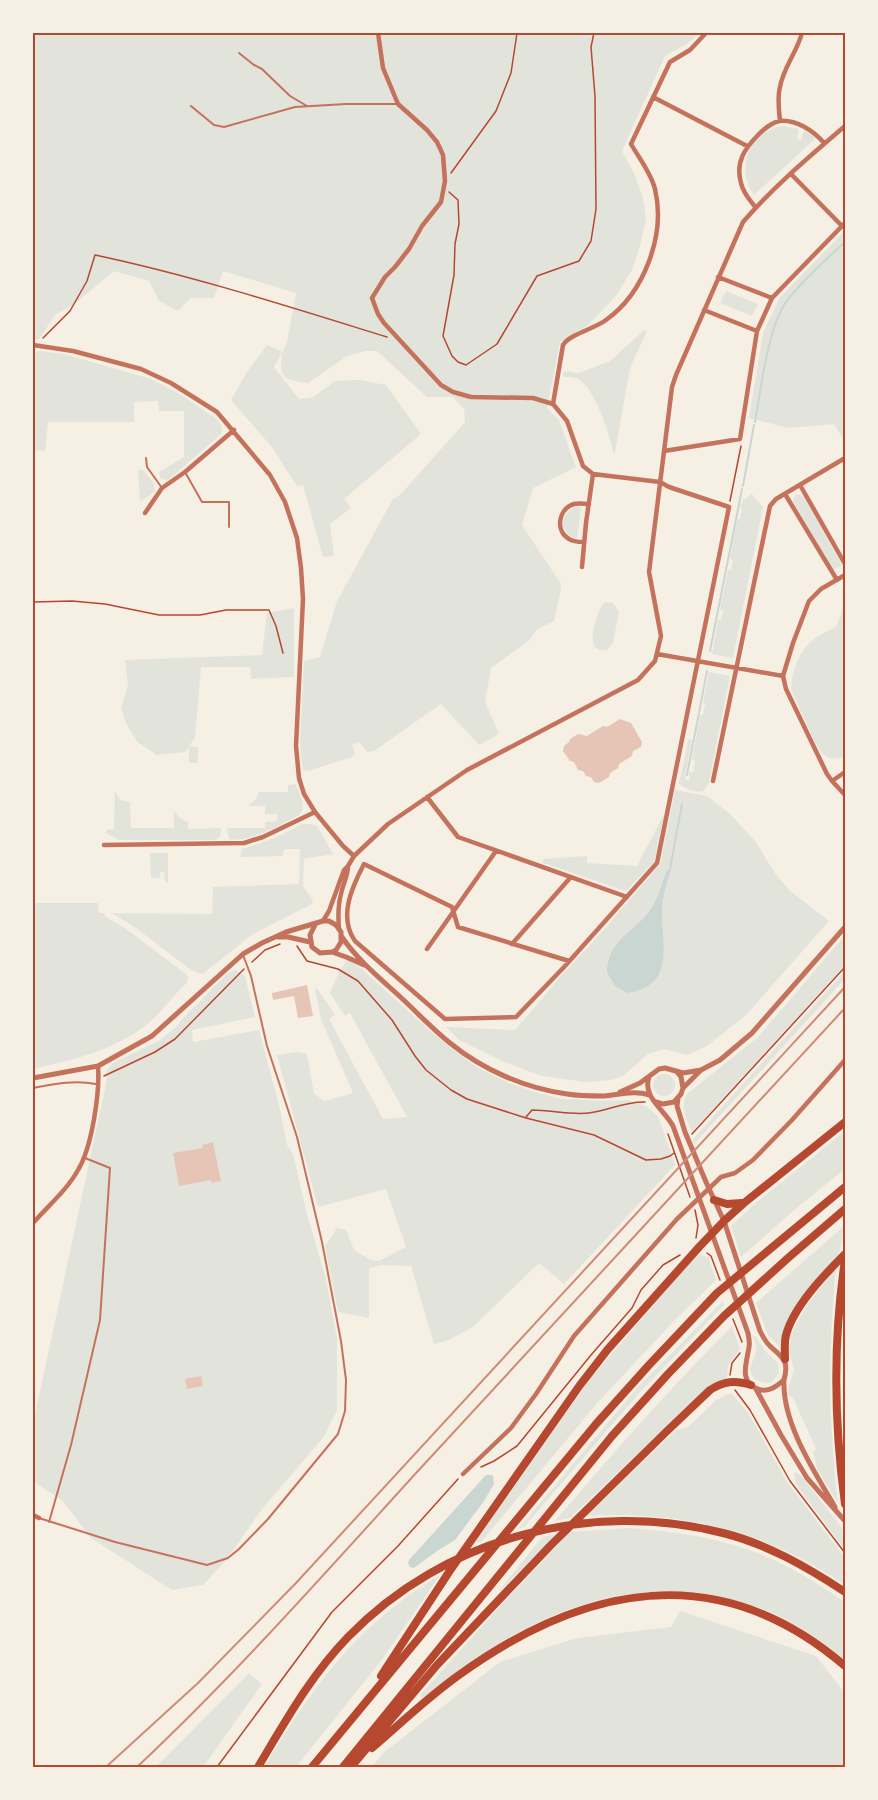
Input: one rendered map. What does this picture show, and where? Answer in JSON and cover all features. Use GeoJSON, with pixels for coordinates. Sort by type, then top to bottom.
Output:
{"type":"FeatureCollection","features":[{"type":"Feature","properties":{"kind":"highway"},"geometry":{"type":"LineString","coordinates":[[361,1707],[449,1572],[580,1384],[647,1304],[724,1221],[845,1122]]}},
{"type":"Feature","properties":{"kind":"highway"},"geometry":{"type":"LineString","coordinates":[[312,1767],[596,1424],[649,1365],[717,1293],[845,1187]]}},
{"type":"Feature","properties":{"kind":"highway"},"geometry":{"type":"LineString","coordinates":[[714,1200],[727,1204],[744,1203]]}},
{"type":"Feature","properties":{"kind":"highway"},"geometry":{"type":"LineString","coordinates":[[343,1767],[612,1436],[724,1316],[845,1209]]}},
{"type":"Feature","properties":{"kind":"highway"},"geometry":{"type":"LineString","coordinates":[[785,1359],[786,1336],[798,1311],[845,1254]]}},
{"type":"Feature","properties":{"kind":"highway"},"geometry":{"type":"LineString","coordinates":[[845,1260],[839,1312],[836,1387],[845,1504]]}},
{"type":"Feature","properties":{"kind":"highway"},"geometry":{"type":"LineString","coordinates":[[353,1765],[437,1665],[551,1545],[703,1397],[718,1385],[731,1381],[739,1381],[754,1387]]}},
{"type":"Feature","properties":{"kind":"highway"},"geometry":{"type":"LineString","coordinates":[[258,1767],[312,1679],[347,1638],[374,1613],[402,1591],[468,1553],[534,1531],[573,1524],[630,1521],[692,1527],[724,1533],[794,1560],[845,1592]]}},
{"type":"Feature","properties":{"kind":"highway"},"geometry":{"type":"LineString","coordinates":[[353,1765],[459,1675],[502,1647],[544,1624],[583,1609],[616,1600],[675,1595],[733,1604],[760,1613],[787,1626],[812,1640],[845,1666]]}},
{"type":"Feature","properties":{"kind":"street"},"geometry":{"type":"LineString","coordinates":[[378,33],[383,68],[398,104],[437,142],[443,155],[445,181],[441,202],[372,298],[378,314],[441,385],[453,392],[471,397],[533,398],[553,404],[567,421],[583,466],[593,474],[660,482],[729,507],[657,863],[627,897],[569,960],[516,1017],[446,1019],[352,937],[347,908],[351,892],[364,864],[452,907],[458,927],[569,960]]}},
{"type":"Feature","properties":{"kind":"street"},"geometry":{"type":"LineString","coordinates":[[553,404],[563,345],[566,340],[594,328],[616,313],[634,289],[648,262],[655,240],[658,218],[657,202],[654,186],[632,144],[670,62],[690,50],[706,33]]}},
{"type":"Feature","properties":{"kind":"street"},"geometry":{"type":"LineString","coordinates":[[780,121],[778,95],[780,84],[802,33]]}},
{"type":"Feature","properties":{"kind":"street"},"geometry":{"type":"LineString","coordinates":[[653,97],[747,146]]}},
{"type":"Feature","properties":{"kind":"street"},"geometry":{"type":"LineString","coordinates":[[755,207],[744,192],[740,181],[740,164],[747,146],[766,127],[780,121],[798,124],[810,130],[824,143]]}},
{"type":"Feature","properties":{"kind":"street"},"geometry":{"type":"LineString","coordinates":[[323,921],[344,870],[354,856],[388,824],[467,770],[638,680],[655,661],[661,636],[649,572],[672,387],[676,375],[743,222],[755,207],[845,126]]}},
{"type":"Feature","properties":{"kind":"street"},"geometry":{"type":"LineString","coordinates":[[664,451],[740,439],[757,331],[772,298],[843,224],[791,174]]}},
{"type":"Feature","properties":{"kind":"street"},"geometry":{"type":"LineString","coordinates":[[718,277],[772,298]]}},
{"type":"Feature","properties":{"kind":"street"},"geometry":{"type":"LineString","coordinates":[[704,310],[757,331]]}},
{"type":"Feature","properties":{"kind":"street"},"geometry":{"type":"LineString","coordinates":[[35,345],[73,351],[141,369],[171,383],[217,412],[270,475],[285,502],[297,538],[303,599],[296,747],[299,777],[304,794],[315,812],[354,856]]}},
{"type":"Feature","properties":{"kind":"street"},"geometry":{"type":"LineString","coordinates":[[145,513],[162,488],[185,472],[234,430]]}},
{"type":"Feature","properties":{"kind":"street"},"geometry":{"type":"LineString","coordinates":[[713,781],[770,506],[776,499],[845,458]]}},
{"type":"Feature","properties":{"kind":"street"},"geometry":{"type":"LineString","coordinates":[[582,567],[593,474]]}},
{"type":"Feature","properties":{"kind":"street"},"geometry":{"type":"LineString","coordinates":[[800,485],[845,564]]}},
{"type":"Feature","properties":{"kind":"street"},"geometry":{"type":"LineString","coordinates":[[785,494],[837,580]]}},
{"type":"Feature","properties":{"kind":"street"},"geometry":{"type":"LineString","coordinates":[[584,542],[569,539],[563,532],[560,522],[561,515],[569,506],[576,503],[589,504]]}},
{"type":"Feature","properties":{"kind":"street"},"geometry":{"type":"LineString","coordinates":[[845,575],[821,589],[809,601],[792,643],[783,676],[786,689],[832,781],[845,795]]}},
{"type":"Feature","properties":{"kind":"street"},"geometry":{"type":"LineString","coordinates":[[657,654],[783,676]]}},
{"type":"Feature","properties":{"kind":"street"},"geometry":{"type":"LineString","coordinates":[[832,781],[845,772]]}},
{"type":"Feature","properties":{"kind":"street"},"geometry":{"type":"LineString","coordinates":[[427,797],[458,837],[627,897]]}},
{"type":"Feature","properties":{"kind":"street"},"geometry":{"type":"LineString","coordinates":[[104,845],[244,843],[263,837],[315,812]]}},
{"type":"Feature","properties":{"kind":"street"},"geometry":{"type":"LineString","coordinates":[[427,949],[496,851]]}},
{"type":"Feature","properties":{"kind":"street"},"geometry":{"type":"LineString","coordinates":[[348,866],[348,875],[340,895],[338,919],[342,937],[368,967],[450,1043],[482,1065],[512,1079],[545,1090],[589,1096],[640,1093],[663,1104],[669,1104],[678,1098]]}},
{"type":"Feature","properties":{"kind":"street"},"geometry":{"type":"LineString","coordinates":[[512,944],[570,878]]}},
{"type":"Feature","properties":{"kind":"street"},"geometry":{"type":"LineString","coordinates":[[33,1078],[98,1066],[152,1036],[243,954],[262,943],[295,929],[323,921],[329,921],[339,929]]}},
{"type":"Feature","properties":{"kind":"street"},"geometry":{"type":"LineString","coordinates":[[315,925],[310,934],[312,947],[320,952],[332,952],[368,967]]}},
{"type":"Feature","properties":{"kind":"street"},"geometry":{"type":"LineString","coordinates":[[841,1516],[808,1460],[794,1430],[784,1399],[785,1359],[770,1347],[760,1331],[724,1221],[685,1132],[678,1098],[683,1088],[701,1070],[720,1060],[752,1033],[845,927]]}},
{"type":"Feature","properties":{"kind":"street"},"geometry":{"type":"LineString","coordinates":[[276,938],[288,937],[310,942]]}},
{"type":"Feature","properties":{"kind":"street"},"geometry":{"type":"LineString","coordinates":[[332,952],[339,946],[342,937]]}},
{"type":"Feature","properties":{"kind":"street"},"geometry":{"type":"LineString","coordinates":[[463,1474],[511,1428],[574,1336],[677,1219],[721,1177],[735,1173],[753,1160],[845,1060]]}},
{"type":"Feature","properties":{"kind":"street"},"geometry":{"type":"LineString","coordinates":[[33,1223],[69,1184],[85,1157],[98,1096],[98,1066]]}},
{"type":"Feature","properties":{"kind":"street"},"geometry":{"type":"LineString","coordinates":[[615,1094],[640,1083],[653,1072],[665,1068],[683,1073],[701,1070]]}},
{"type":"Feature","properties":{"kind":"street"},"geometry":{"type":"LineString","coordinates":[[677,1072],[681,1077],[683,1088]]}},
{"type":"Feature","properties":{"kind":"street"},"geometry":{"type":"LineString","coordinates":[[649,1077],[647,1083],[651,1097],[668,1116],[748,1333],[749,1349],[744,1371],[746,1379],[754,1387],[807,1478],[845,1521]]}},
{"type":"Feature","properties":{"kind":"street"},"geometry":{"type":"LineString","coordinates":[[754,1387],[763,1390],[773,1389],[784,1380]]}},
{"type":"Feature","properties":{"kind":"street"},"geometry":{"type":"LineString","coordinates":[[33,1515],[39,1518]]}},
{"type":"Feature","properties":{"kind":"lane"},"geometry":{"type":"LineString","coordinates":[[239,53],[262,69],[290,96],[308,106]]}},
{"type":"Feature","properties":{"kind":"lane"},"geometry":{"type":"LineString","coordinates":[[191,106],[214,125],[224,127],[308,106],[398,104]]}},
{"type":"Feature","properties":{"kind":"lane"},"geometry":{"type":"LineString","coordinates":[[146,458],[147,467],[162,488]]}},
{"type":"Feature","properties":{"kind":"lane"},"geometry":{"type":"LineString","coordinates":[[185,472],[202,502],[229,502],[229,527]]}},
{"type":"Feature","properties":{"kind":"lane"},"geometry":{"type":"LineString","coordinates":[[39,1518],[115,1542],[207,1565],[228,1558],[239,1549],[268,1519],[338,1434],[345,1411],[346,1380],[322,1242],[297,1137],[267,1046],[251,976],[243,954]]}},
{"type":"Feature","properties":{"kind":"lane"},"geometry":{"type":"LineString","coordinates":[[33,1088],[72,1082],[99,1084]]}},
{"type":"Feature","properties":{"kind":"lane"},"geometry":{"type":"LineString","coordinates":[[49,1522],[71,1445],[100,1320],[110,1168],[85,1157]]}},
{"type":"Feature","properties":{"kind":"path"},"geometry":{"type":"LineString","coordinates":[[445,181],[496,111],[511,73],[518,33]]}},
{"type":"Feature","properties":{"kind":"path"},"geometry":{"type":"LineString","coordinates":[[443,189],[458,200],[459,224],[455,244],[454,275],[443,336],[452,356],[458,362],[466,365],[497,344],[537,276],[579,261],[591,241],[596,209],[595,96],[591,47],[594,33]]}},
{"type":"Feature","properties":{"kind":"path"},"geometry":{"type":"LineString","coordinates":[[35,345],[70,311],[87,281],[94,255],[223,287],[401,341]]}},
{"type":"Feature","properties":{"kind":"path"},"geometry":{"type":"LineString","coordinates":[[729,507],[740,439]]}},
{"type":"Feature","properties":{"kind":"path"},"geometry":{"type":"LineString","coordinates":[[33,602],[72,601],[105,604],[159,615],[200,615],[226,610],[269,610],[283,653]]}},
{"type":"Feature","properties":{"kind":"path"},"geometry":{"type":"LineString","coordinates":[[296,945],[307,961],[338,969],[358,981],[392,1020],[415,1056],[438,1081],[467,1099],[526,1118],[594,1135],[646,1160],[653,1161],[670,1156],[678,1149]]}},
{"type":"Feature","properties":{"kind":"path"},"geometry":{"type":"LineString","coordinates":[[693,1134],[845,968]]}},
{"type":"Feature","properties":{"kind":"path"},"geometry":{"type":"LineString","coordinates":[[526,1118],[532,1110],[575,1114],[606,1111],[646,1102]]}},
{"type":"Feature","properties":{"kind":"path"},"geometry":{"type":"LineString","coordinates":[[665,1126],[690,1197]]}},
{"type":"Feature","properties":{"kind":"path"},"geometry":{"type":"LineString","coordinates":[[693,1207],[697,1218]]}},
{"type":"Feature","properties":{"kind":"path"},"geometry":{"type":"LineString","coordinates":[[481,1466],[518,1446],[591,1354],[632,1308],[641,1290],[663,1266],[686,1251]]}},
{"type":"Feature","properties":{"kind":"path"},"geometry":{"type":"LineString","coordinates":[[740,1337],[742,1344]]}},
{"type":"Feature","properties":{"kind":"path"},"geometry":{"type":"LineString","coordinates":[[742,1351],[730,1368],[731,1381],[739,1397],[750,1410],[790,1481],[845,1553]]}},
{"type":"Feature","properties":{"kind":"path"},"geometry":{"type":"LineString","coordinates":[[217,1767],[332,1612],[398,1546],[463,1474]]}},
{"type":"Feature","properties":{"kind":"shaded area"},"geometry":{"type":"Polygon","coordinates":[[[33,33],[700,33],[687,44],[665,56],[622,151],[634,173],[643,198],[646,219],[632,270],[616,296],[587,326],[560,342],[547,408],[559,420],[576,467],[533,488],[522,525],[561,584],[561,589],[554,621],[536,630],[530,640],[491,668],[485,702],[499,734],[479,745],[441,704],[374,751],[367,752],[359,742],[352,744],[355,753],[352,757],[308,771],[303,770],[300,740],[304,661],[320,657],[337,601],[393,499],[400,495],[465,422],[464,409],[453,397],[427,397],[377,351],[366,351],[347,356],[308,383],[284,376],[281,367],[282,352],[274,367],[299,399],[313,397],[335,381],[359,380],[386,385],[421,434],[344,499],[351,508],[330,524],[334,556],[323,557],[303,485],[297,486],[271,446],[231,400],[247,372],[267,345],[283,352],[296,293],[223,271],[214,298],[191,298],[178,311],[159,301],[149,281],[114,271],[73,305],[56,314],[39,339],[33,339],[33,33]]]}},
{"type":"Feature","properties":{"kind":"shaded area"},"geometry":{"type":"Polygon","coordinates":[[[783,126],[799,129],[797,139],[801,140],[804,130],[816,138],[754,195],[745,173],[749,152],[754,142],[762,135],[771,129],[783,126]]]}},
{"type":"Feature","properties":{"kind":"shaded area"},"geometry":{"type":"Polygon","coordinates":[[[845,231],[845,442],[834,424],[788,428],[749,418],[763,333],[780,297],[845,231]]]}},
{"type":"Feature","properties":{"kind":"shaded area"},"geometry":{"type":"Polygon","coordinates":[[[726,291],[758,304],[752,316],[720,303],[726,291]]]}},
{"type":"Feature","properties":{"kind":"shaded area"},"geometry":{"type":"Polygon","coordinates":[[[644,330],[647,331],[630,368],[615,453],[613,453],[596,401],[578,379],[563,377],[564,371],[579,373],[610,361],[644,330]]]}},
{"type":"Feature","properties":{"kind":"shaded area"},"geometry":{"type":"Polygon","coordinates":[[[36,352],[64,354],[151,379],[178,393],[217,419],[221,426],[221,434],[168,480],[161,479],[159,472],[184,457],[184,411],[159,411],[158,401],[134,402],[134,422],[48,422],[45,451],[33,450],[33,358],[36,352]]]}},
{"type":"Feature","properties":{"kind":"shaded area"},"geometry":{"type":"Polygon","coordinates":[[[142,469],[154,483],[155,491],[140,502],[138,471],[142,469]]]}},
{"type":"Feature","properties":{"kind":"shaded area"},"geometry":{"type":"Polygon","coordinates":[[[752,494],[763,507],[733,658],[712,654],[718,620],[721,620],[723,610],[720,609],[728,570],[731,570],[733,560],[730,559],[737,519],[740,519],[743,500],[752,494]]]}},
{"type":"Feature","properties":{"kind":"shaded area"},"geometry":{"type":"Polygon","coordinates":[[[799,494],[804,497],[842,565],[833,570],[793,502],[795,495],[799,494]]]}},
{"type":"Feature","properties":{"kind":"shaded area"},"geometry":{"type":"Polygon","coordinates":[[[575,507],[581,507],[577,539],[566,532],[563,524],[566,515],[575,507]]]}},
{"type":"Feature","properties":{"kind":"shaded area"},"geometry":{"type":"Polygon","coordinates":[[[605,602],[613,603],[619,612],[613,643],[607,650],[599,650],[593,644],[593,633],[598,615],[605,602]]]}},
{"type":"Feature","properties":{"kind":"shaded area"},"geometry":{"type":"Polygon","coordinates":[[[845,603],[845,756],[834,759],[826,756],[820,750],[791,689],[793,673],[802,652],[813,640],[836,627],[845,603]]]}},
{"type":"Feature","properties":{"kind":"shaded area"},"geometry":{"type":"Polygon","coordinates":[[[294,608],[294,677],[251,679],[250,667],[201,667],[195,738],[189,746],[198,747],[198,763],[189,763],[189,747],[185,752],[157,755],[137,742],[126,723],[121,708],[128,685],[125,660],[262,655],[267,613],[294,608]]]}},
{"type":"Feature","properties":{"kind":"shaded area"},"geometry":{"type":"Polygon","coordinates":[[[709,672],[730,676],[709,782],[703,791],[697,792],[678,783],[688,739],[692,740],[686,780],[690,780],[689,772],[693,772],[695,761],[692,760],[700,715],[703,715],[709,672]]]}},
{"type":"Feature","properties":{"kind":"shaded area"},"geometry":{"type":"Polygon","coordinates":[[[296,784],[303,804],[299,815],[255,836],[245,839],[229,839],[227,828],[265,828],[265,822],[277,821],[277,814],[265,814],[265,806],[248,806],[257,798],[259,792],[288,792],[288,785],[296,784]]]}},
{"type":"Feature","properties":{"kind":"shaded area"},"geometry":{"type":"Polygon","coordinates":[[[675,790],[707,796],[729,813],[756,842],[774,872],[790,891],[829,921],[746,1015],[707,1046],[687,1055],[664,1049],[648,1054],[623,1076],[611,1080],[586,1082],[541,1076],[502,1061],[459,1040],[446,1027],[515,1030],[601,933],[660,864],[675,790]]]}},
{"type":"Feature","properties":{"kind":"shaded area"},"geometry":{"type":"Polygon","coordinates":[[[115,791],[120,800],[130,802],[131,828],[174,828],[174,811],[188,822],[188,829],[221,828],[220,837],[216,840],[119,840],[106,833],[106,830],[114,829],[115,791]]]}},
{"type":"Feature","properties":{"kind":"shaded area"},"geometry":{"type":"Polygon","coordinates":[[[664,814],[654,862],[626,891],[543,863],[543,859],[587,856],[587,863],[637,866],[664,814]]]}},
{"type":"Feature","properties":{"kind":"shaded area"},"geometry":{"type":"Polygon","coordinates":[[[302,824],[317,826],[333,854],[304,859],[303,886],[313,900],[312,904],[253,934],[204,973],[200,974],[191,970],[136,928],[112,913],[212,914],[213,887],[299,884],[300,849],[284,849],[283,856],[240,857],[242,849],[277,837],[302,824]]]}},
{"type":"Feature","properties":{"kind":"shaded area"},"geometry":{"type":"Polygon","coordinates":[[[150,853],[168,853],[168,883],[165,881],[164,872],[160,872],[160,878],[151,878],[150,853]]]}},
{"type":"Feature","properties":{"kind":"shaded area"},"geometry":{"type":"Polygon","coordinates":[[[667,870],[671,870],[662,907],[664,944],[662,966],[652,983],[628,993],[615,986],[607,972],[608,961],[617,944],[651,909],[667,870]]]}},
{"type":"Feature","properties":{"kind":"shaded area"},"geometry":{"type":"Polygon","coordinates":[[[33,903],[98,903],[99,913],[104,913],[106,917],[129,931],[186,974],[187,983],[151,1021],[132,1035],[106,1048],[77,1058],[33,1069],[33,903]]]}},
{"type":"Feature","properties":{"kind":"shaded area"},"geometry":{"type":"Polygon","coordinates":[[[845,935],[845,965],[692,1132],[684,1108],[687,1094],[758,1037],[845,935]]]}},
{"type":"Feature","properties":{"kind":"shaded area"},"geometry":{"type":"Polygon","coordinates":[[[347,960],[362,969],[430,1031],[478,1068],[509,1083],[563,1099],[628,1100],[646,1106],[658,1116],[675,1165],[564,1284],[539,1263],[473,1327],[449,1340],[434,1344],[411,1266],[381,1265],[369,1268],[369,1318],[338,1312],[325,1246],[337,1228],[346,1230],[354,1250],[371,1260],[379,1261],[406,1247],[386,1189],[318,1207],[277,1055],[298,1052],[307,1054],[314,1094],[325,1101],[353,1093],[321,1019],[315,990],[317,988],[335,1015],[329,1019],[383,1119],[407,1117],[350,1013],[345,1016],[330,993],[347,960]]]}},
{"type":"Feature","properties":{"kind":"shaded area"},"geometry":{"type":"Polygon","coordinates":[[[235,970],[245,976],[255,1017],[192,1030],[193,1042],[259,1030],[287,1145],[293,1154],[326,1280],[337,1338],[337,1410],[323,1438],[262,1509],[226,1560],[203,1585],[172,1590],[91,1538],[63,1501],[33,1481],[33,1424],[106,1084],[107,1070],[113,1063],[160,1040],[176,1027],[227,974],[235,970]]]}},
{"type":"Feature","properties":{"kind":"shaded area"},"geometry":{"type":"Polygon","coordinates":[[[845,971],[845,979],[694,1144],[693,1139],[845,971]]]}},
{"type":"Feature","properties":{"kind":"shaded area"},"geometry":{"type":"Polygon","coordinates":[[[664,1074],[672,1077],[675,1085],[672,1093],[664,1096],[656,1093],[653,1085],[656,1077],[664,1074]]]}},
{"type":"Feature","properties":{"kind":"shaded area"},"geometry":{"type":"Polygon","coordinates":[[[845,1131],[845,1169],[741,1257],[731,1226],[752,1206],[845,1131]]]}},
{"type":"Feature","properties":{"kind":"shaded area"},"geometry":{"type":"Polygon","coordinates":[[[844,1226],[839,1253],[794,1308],[785,1327],[780,1347],[768,1335],[756,1303],[844,1226]]]}},
{"type":"Feature","properties":{"kind":"shaded area"},"geometry":{"type":"Polygon","coordinates":[[[701,1254],[709,1259],[716,1280],[599,1401],[482,1541],[474,1544],[590,1379],[689,1264],[701,1254]]]}},
{"type":"Feature","properties":{"kind":"shaded area"},"geometry":{"type":"Polygon","coordinates":[[[836,1268],[830,1386],[832,1444],[838,1503],[817,1469],[813,1451],[816,1449],[793,1398],[787,1394],[794,1369],[789,1352],[791,1334],[807,1305],[836,1268]]]}},
{"type":"Feature","properties":{"kind":"shaded area"},"geometry":{"type":"Polygon","coordinates":[[[723,1301],[724,1305],[641,1391],[524,1527],[518,1529],[636,1389],[723,1301]]]}},
{"type":"Feature","properties":{"kind":"shaded area"},"geometry":{"type":"Polygon","coordinates":[[[732,1326],[740,1349],[728,1366],[727,1378],[703,1391],[570,1518],[555,1521],[686,1373],[732,1326]]]}},
{"type":"Feature","properties":{"kind":"shaded area"},"geometry":{"type":"Polygon","coordinates":[[[753,1336],[778,1363],[779,1373],[772,1382],[756,1380],[751,1374],[751,1365],[756,1351],[753,1336]]]}},
{"type":"Feature","properties":{"kind":"shaded area"},"geometry":{"type":"Polygon","coordinates":[[[731,1393],[749,1414],[787,1482],[845,1558],[845,1585],[785,1551],[722,1528],[655,1517],[586,1516],[675,1431],[688,1427],[716,1400],[731,1393]]]}},
{"type":"Feature","properties":{"kind":"shaded area"},"geometry":{"type":"Polygon","coordinates":[[[796,1472],[842,1528],[845,1550],[796,1484],[794,1474],[796,1472]]]}},
{"type":"Feature","properties":{"kind":"shaded area"},"geometry":{"type":"Polygon","coordinates":[[[486,1475],[493,1476],[494,1484],[455,1540],[414,1568],[410,1567],[409,1560],[486,1475]]]}},
{"type":"Feature","properties":{"kind":"shaded area"},"geometry":{"type":"Polygon","coordinates":[[[630,1528],[712,1539],[752,1551],[811,1580],[845,1602],[845,1660],[796,1625],[754,1606],[704,1594],[647,1592],[593,1602],[539,1622],[489,1649],[422,1698],[420,1695],[570,1532],[630,1528]]]}},
{"type":"Feature","properties":{"kind":"shaded area"},"geometry":{"type":"Polygon","coordinates":[[[556,1534],[500,1591],[499,1591],[542,1537],[556,1534]]]}},
{"type":"Feature","properties":{"kind":"shaded area"},"geometry":{"type":"Polygon","coordinates":[[[440,1575],[381,1661],[296,1767],[264,1767],[301,1709],[339,1659],[384,1615],[410,1594],[440,1575]]]}},
{"type":"Feature","properties":{"kind":"shaded area"},"geometry":{"type":"Polygon","coordinates":[[[680,1611],[816,1656],[845,1693],[845,1767],[372,1767],[383,1753],[500,1662],[577,1638],[671,1627],[680,1611]]]}},
{"type":"Feature","properties":{"kind":"shaded area"},"geometry":{"type":"Polygon","coordinates":[[[249,1673],[262,1684],[203,1767],[156,1767],[249,1673]]]}},
{"type":"Feature","properties":{"kind":"building"},"geometry":{"type":"Polygon","coordinates":[[[620,719],[631,723],[642,742],[641,747],[619,764],[609,777],[599,783],[594,782],[583,771],[578,770],[574,762],[570,761],[563,751],[564,746],[578,734],[587,736],[620,719]]]}},
{"type":"Feature","properties":{"kind":"building"},"geometry":{"type":"Polygon","coordinates":[[[307,985],[313,1016],[298,1018],[294,996],[273,1000],[272,993],[307,985]]]}},
{"type":"Feature","properties":{"kind":"building"},"geometry":{"type":"Polygon","coordinates":[[[213,1142],[221,1181],[212,1183],[211,1180],[179,1186],[173,1153],[203,1148],[202,1145],[213,1142]]]}},
{"type":"Feature","properties":{"kind":"building"},"geometry":{"type":"Polygon","coordinates":[[[201,1376],[203,1386],[187,1389],[185,1379],[201,1376]]]}},
{"type":"Feature","properties":{"kind":"waterway"},"geometry":{"type":"LineString","coordinates":[[755,422],[765,362],[778,317],[796,289],[845,242]]}},
{"type":"Feature","properties":{"kind":"waterway"},"geometry":{"type":"LineString","coordinates":[[743,486],[754,425]]}},
{"type":"Feature","properties":{"kind":"waterway"},"geometry":{"type":"LineString","coordinates":[[710,651],[742,489]]}},
{"type":"Feature","properties":{"kind":"waterway"},"geometry":{"type":"LineString","coordinates":[[687,775],[707,671]]}},
{"type":"Feature","properties":{"kind":"waterway"},"geometry":{"type":"LineString","coordinates":[[670,869],[682,804]]}},
{"type":"Feature","properties":{"kind":"railway"},"geometry":{"type":"LineString","coordinates":[[106,1767],[198,1683],[296,1583],[845,987]]}},
{"type":"Feature","properties":{"kind":"railway"},"geometry":{"type":"LineString","coordinates":[[137,1767],[210,1696],[280,1622],[845,1008]]}}]}
